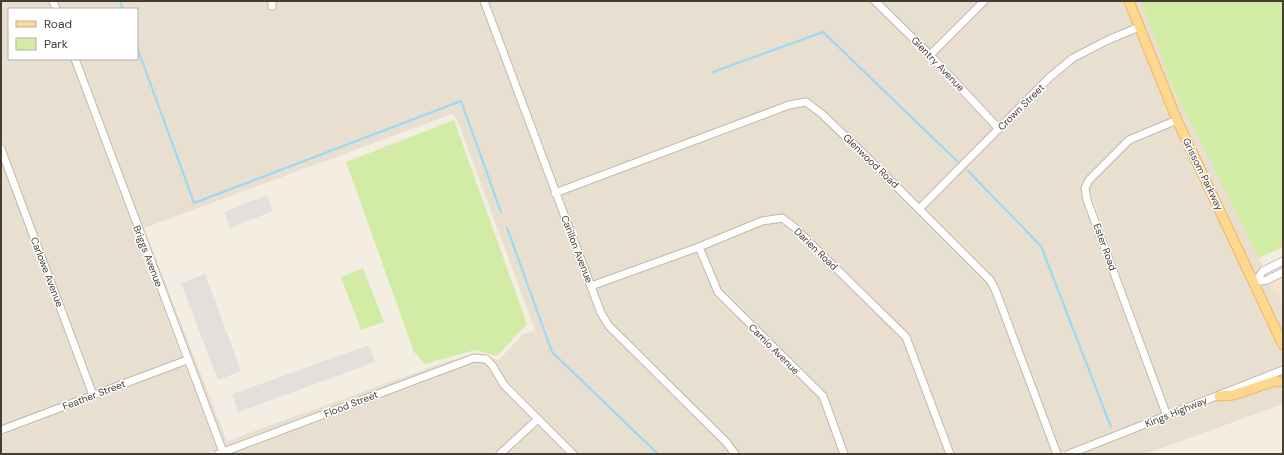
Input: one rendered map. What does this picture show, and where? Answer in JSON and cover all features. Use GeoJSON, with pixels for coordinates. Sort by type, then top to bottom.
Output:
{"type":"FeatureCollection","features":[{"type":"Feature","properties":{"kind":"main road","name":"Grissom Parkway"},"geometry":{"type":"LineString","coordinates":[[1129,1],[1176,120],[1255,282],[1283,345]]}},
{"type":"Feature","properties":{"kind":"main road"},"geometry":{"type":"LineString","coordinates":[[1219,396],[1233,395],[1276,381],[1283,382]]}},
{"type":"Feature","properties":{"kind":"street","name":"Carillon Avenue"},"geometry":{"type":"LineString","coordinates":[[484,1],[601,313],[609,326],[727,443],[735,454]]}},
{"type":"Feature","properties":{"kind":"street","name":"Glentry Avenue"},"geometry":{"type":"LineString","coordinates":[[875,1],[930,55],[999,128]]}},
{"type":"Feature","properties":{"kind":"street"},"geometry":{"type":"LineString","coordinates":[[930,55],[984,1]]}},
{"type":"Feature","properties":{"kind":"street","name":"Crown Street"},"geometry":{"type":"LineString","coordinates":[[919,209],[1050,77],[1073,58],[1108,40],[1139,27]]}},
{"type":"Feature","properties":{"kind":"street","name":"Briggs Avenue"},"geometry":{"type":"LineString","coordinates":[[75,60],[220,453]]}},
{"type":"Feature","properties":{"kind":"street","name":"Glenwood Road"},"geometry":{"type":"LineString","coordinates":[[555,193],[789,105],[806,102],[822,114],[990,280],[995,289],[1057,454]]}},
{"type":"Feature","properties":{"kind":"street","name":"Ester Road"},"geometry":{"type":"LineString","coordinates":[[1167,416],[1087,200],[1085,188],[1089,180],[1129,140],[1176,120]]}},
{"type":"Feature","properties":{"kind":"street","name":"Carlowe Avenue"},"geometry":{"type":"LineString","coordinates":[[1,149],[93,395]]}},
{"type":"Feature","properties":{"kind":"street","name":"Darien Road"},"geometry":{"type":"LineString","coordinates":[[591,286],[699,247],[762,221],[782,218],[794,227],[906,337],[950,454]]}},
{"type":"Feature","properties":{"kind":"street","name":"Camio Avenue"},"geometry":{"type":"LineString","coordinates":[[699,247],[718,292],[823,396],[844,454]]}},
{"type":"Feature","properties":{"kind":"street"},"geometry":{"type":"LineString","coordinates":[[1255,282],[1263,271],[1283,261]]}},
{"type":"Feature","properties":{"kind":"street"},"geometry":{"type":"LineString","coordinates":[[1255,282],[1267,280],[1283,272]]}},
{"type":"Feature","properties":{"kind":"street","name":"Flood Street"},"geometry":{"type":"LineString","coordinates":[[220,453],[474,358],[486,359],[492,365],[504,385],[538,419]]}},
{"type":"Feature","properties":{"kind":"street","name":"Feather Street"},"geometry":{"type":"LineString","coordinates":[[1,430],[187,360]]}},
{"type":"Feature","properties":{"kind":"street","name":"Kings Highway"},"geometry":{"type":"LineString","coordinates":[[1069,454],[1283,370]]}},
{"type":"Feature","properties":{"kind":"street"},"geometry":{"type":"LineString","coordinates":[[500,454],[538,419],[573,454]]}},
{"type":"Feature","properties":{"kind":"shaded area"},"geometry":{"type":"Polygon","coordinates":[[[1,1],[49,1],[52,8],[8,8],[8,60],[71,60],[182,357],[95,390],[1,138],[1,1]]]}},
{"type":"Feature","properties":{"kind":"shaded area"},"geometry":{"type":"Polygon","coordinates":[[[57,1],[269,1],[268,9],[275,10],[276,1],[480,1],[597,314],[607,329],[724,445],[731,454],[578,454],[507,383],[495,363],[490,358],[499,360],[522,335],[535,330],[457,119],[452,114],[144,228],[227,441],[448,361],[468,356],[225,447],[79,60],[138,60],[138,8],[60,8],[57,1]]]}},
{"type":"Feature","properties":{"kind":"shaded area"},"geometry":{"type":"Polygon","coordinates":[[[488,1],[870,1],[994,128],[919,203],[824,111],[806,98],[787,101],[557,187],[488,1]]]}},
{"type":"Feature","properties":{"kind":"shaded area"},"geometry":{"type":"Polygon","coordinates":[[[881,1],[978,1],[929,49],[881,1]]]}},
{"type":"Feature","properties":{"kind":"shaded area"},"geometry":{"type":"Polygon","coordinates":[[[990,1],[1125,1],[1134,25],[1106,36],[1071,55],[1047,74],[999,123],[935,55],[990,1]]]}},
{"type":"Feature","properties":{"kind":"shaded area"},"geometry":{"type":"Polygon","coordinates":[[[1133,1],[1141,1],[1173,88],[1263,266],[1255,275],[1180,118],[1133,1]]]}},
{"type":"Feature","properties":{"kind":"shaded area"},"geometry":{"type":"Polygon","coordinates":[[[1137,32],[1171,118],[1126,137],[1086,177],[1081,189],[1084,201],[1162,414],[1060,453],[993,277],[925,209],[1053,81],[1075,62],[1137,32]]]}},
{"type":"Feature","properties":{"kind":"shaded area"},"geometry":{"type":"Polygon","coordinates":[[[806,106],[820,117],[917,211],[987,283],[992,291],[1053,454],[954,454],[908,334],[784,214],[760,217],[698,243],[593,281],[560,195],[790,109],[806,106]]]}},
{"type":"Feature","properties":{"kind":"shaded area"},"geometry":{"type":"Polygon","coordinates":[[[1175,125],[1253,287],[1283,354],[1283,365],[1169,411],[1089,189],[1092,183],[1131,144],[1175,125]]]}},
{"type":"Feature","properties":{"kind":"shaded area"},"geometry":{"type":"Polygon","coordinates":[[[1,160],[88,392],[1,426],[1,160]]]}},
{"type":"Feature","properties":{"kind":"shaded area"},"geometry":{"type":"Polygon","coordinates":[[[267,195],[273,211],[230,228],[224,212],[267,195]]]}},
{"type":"Feature","properties":{"kind":"shaded area"},"geometry":{"type":"Polygon","coordinates":[[[781,222],[903,339],[946,454],[848,454],[825,393],[721,290],[704,249],[763,225],[781,222]]]}},
{"type":"Feature","properties":{"kind":"shaded area"},"geometry":{"type":"Polygon","coordinates":[[[697,252],[715,295],[820,398],[840,454],[740,454],[729,440],[612,324],[604,311],[596,289],[697,252]]]}},
{"type":"Feature","properties":{"kind":"shaded area"},"geometry":{"type":"Polygon","coordinates":[[[205,274],[241,371],[218,380],[181,283],[205,274]]]}},
{"type":"Feature","properties":{"kind":"shaded area"},"geometry":{"type":"Polygon","coordinates":[[[1283,277],[1283,304],[1271,283],[1283,277]]]}},
{"type":"Feature","properties":{"kind":"shaded area"},"geometry":{"type":"Polygon","coordinates":[[[1271,283],[1283,304],[1283,336],[1261,286],[1271,283]]]}},
{"type":"Feature","properties":{"kind":"shaded area"},"geometry":{"type":"Polygon","coordinates":[[[369,345],[375,362],[238,412],[232,394],[369,345]]]}},
{"type":"Feature","properties":{"kind":"shaded area"},"geometry":{"type":"Polygon","coordinates":[[[475,362],[484,363],[490,368],[502,388],[532,419],[496,452],[490,454],[230,454],[475,362]]]}},
{"type":"Feature","properties":{"kind":"shaded area"},"geometry":{"type":"Polygon","coordinates":[[[185,365],[218,450],[206,454],[1,454],[1,435],[185,365]]]}},
{"type":"Feature","properties":{"kind":"shaded area"},"geometry":{"type":"Polygon","coordinates":[[[1276,385],[1283,388],[1283,404],[1145,454],[1081,454],[1220,400],[1276,385]]]}},
{"type":"Feature","properties":{"kind":"shaded area"},"geometry":{"type":"Polygon","coordinates":[[[538,425],[567,454],[506,454],[538,425]]]}},
{"type":"Feature","properties":{"kind":"green space"},"geometry":{"type":"Polygon","coordinates":[[[1141,1],[1283,1],[1283,247],[1259,258],[1173,88],[1141,1]]]}},
{"type":"Feature","properties":{"kind":"green space"},"geometry":{"type":"Polygon","coordinates":[[[454,120],[527,324],[497,356],[475,350],[425,364],[414,352],[346,162],[454,120]]]}},
{"type":"Feature","properties":{"kind":"green space"},"geometry":{"type":"Polygon","coordinates":[[[363,268],[384,322],[361,330],[341,277],[363,268]]]}},
{"type":"Feature","properties":{"kind":"waterway"},"geometry":{"type":"LineString","coordinates":[[120,1],[123,8]]}},
{"type":"Feature","properties":{"kind":"waterway"},"geometry":{"type":"LineString","coordinates":[[713,72],[823,32],[957,161]]}},
{"type":"Feature","properties":{"kind":"waterway"},"geometry":{"type":"LineString","coordinates":[[138,50],[194,203],[461,101],[501,212]]}},
{"type":"Feature","properties":{"kind":"waterway"},"geometry":{"type":"LineString","coordinates":[[968,171],[1041,246],[1111,427]]}},
{"type":"Feature","properties":{"kind":"waterway"},"geometry":{"type":"LineString","coordinates":[[507,228],[552,352],[658,454]]}}]}
